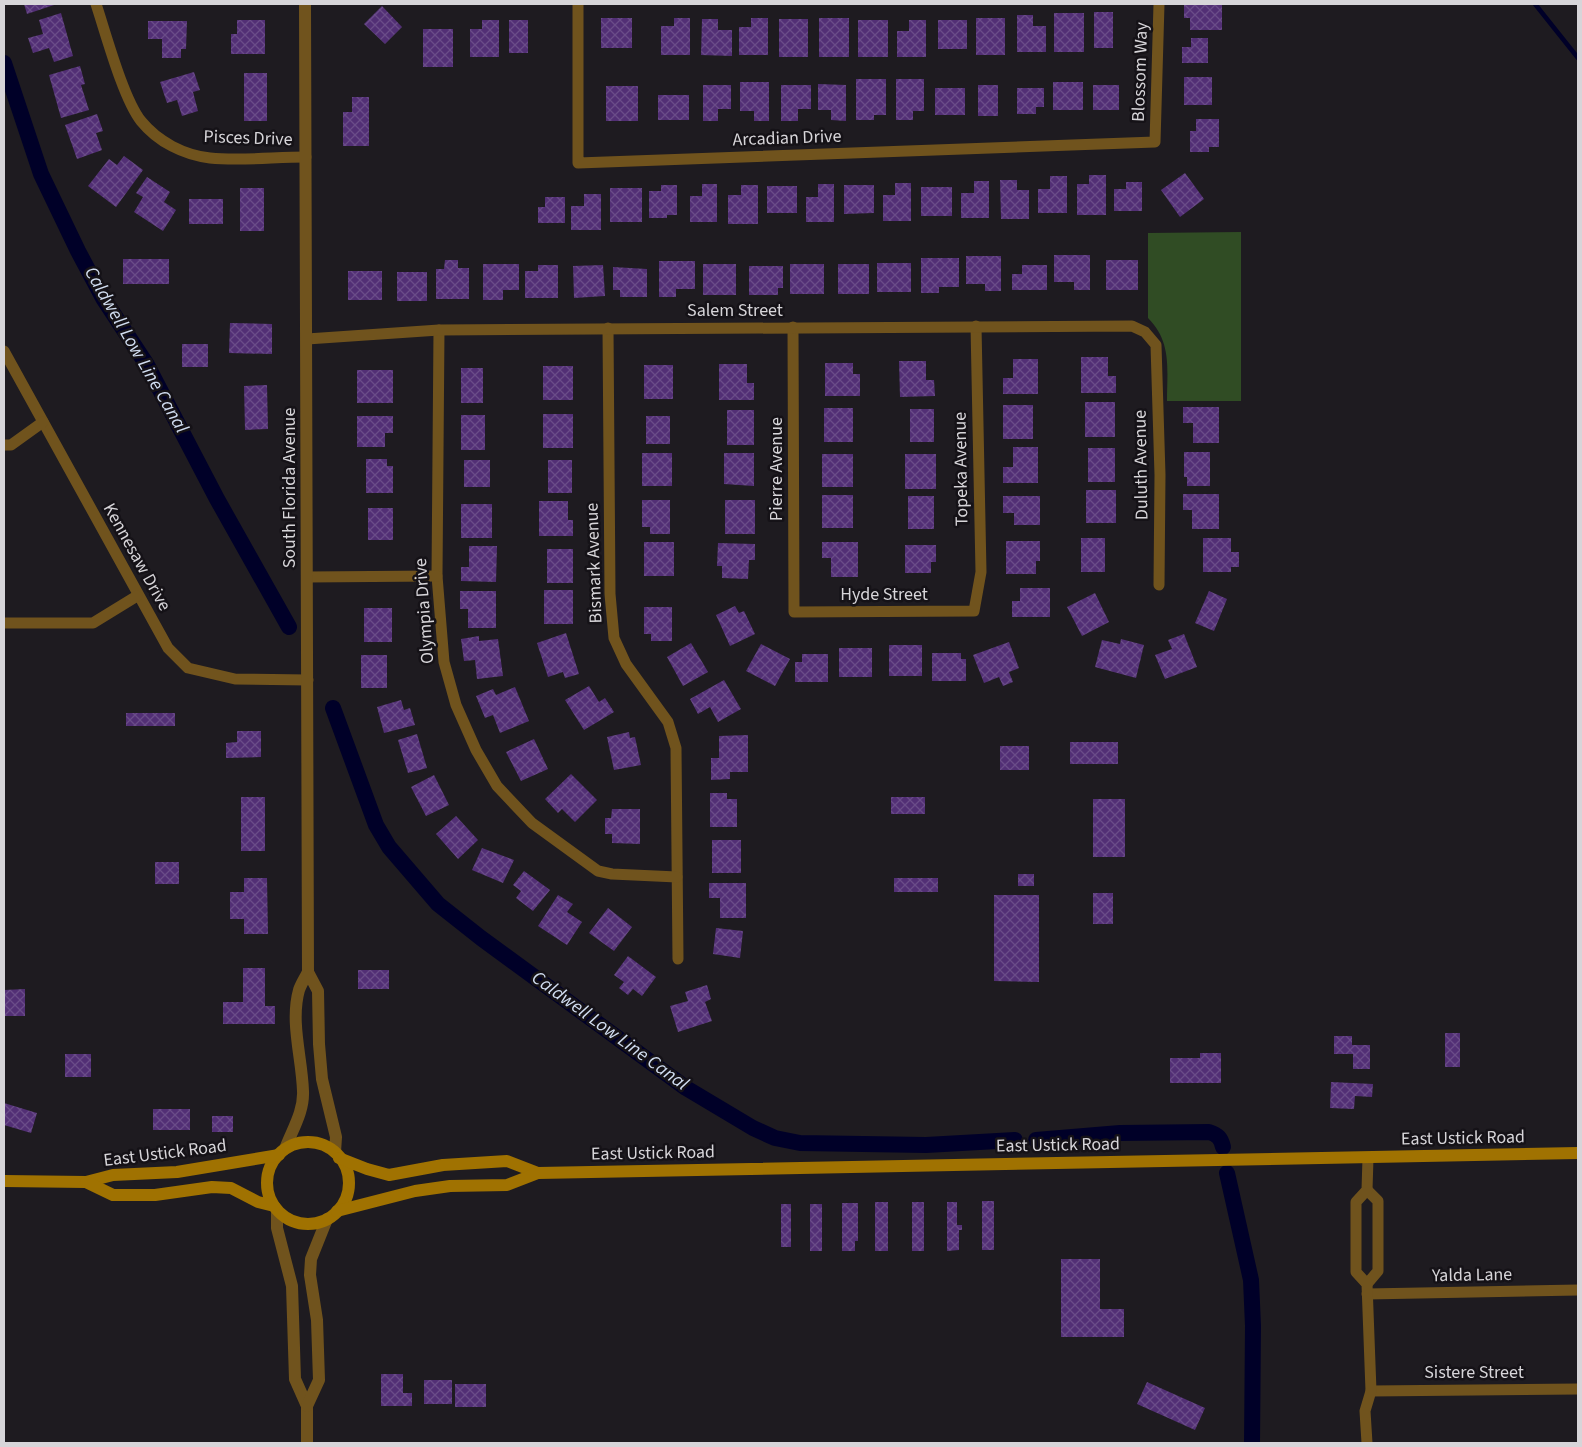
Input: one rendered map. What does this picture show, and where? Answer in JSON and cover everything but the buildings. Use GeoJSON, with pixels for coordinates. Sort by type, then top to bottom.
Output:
{"type":"FeatureCollection","features":[{"type":"Feature","properties":{"kind":"main road"},"geometry":{"type":"LineString","coordinates":[[311,1142],[324,1146],[337,1155],[348,1175],[348,1188],[345,1200],[332,1215],[315,1224],[302,1224],[288,1219],[276,1208],[266,1185],[268,1172],[282,1152],[297,1144],[311,1142]]}},
{"type":"Feature","properties":{"kind":"main road","name":"East Ustick Road"},"geometry":{"type":"LineString","coordinates":[[4,1181],[86,1182],[113,1175],[177,1172],[282,1152]]}},
{"type":"Feature","properties":{"kind":"main road","name":"East Ustick Road"},"geometry":{"type":"LineString","coordinates":[[332,1215],[414,1191],[450,1186],[507,1185],[538,1173],[1578,1153]]}},
{"type":"Feature","properties":{"kind":"main road","name":"East Ustick Road"},"geometry":{"type":"LineString","coordinates":[[337,1155],[367,1170],[389,1175],[444,1165],[507,1161],[538,1173]]}},
{"type":"Feature","properties":{"kind":"main road","name":"East Ustick Road"},"geometry":{"type":"LineString","coordinates":[[86,1182],[113,1195],[155,1195],[223,1187],[231,1188],[258,1202],[276,1208]]}},
{"type":"Feature","properties":{"kind":"street","name":"Pisces Drive"},"geometry":{"type":"LineString","coordinates":[[96,4],[127,93],[141,120],[161,140],[184,152],[210,158],[306,157]]}},
{"type":"Feature","properties":{"kind":"street","name":"South Florida Avenue"},"geometry":{"type":"LineString","coordinates":[[282,1152],[302,1108],[304,1091],[297,1014],[299,990],[308,972],[305,4]]}},
{"type":"Feature","properties":{"kind":"street","name":"Arcadian Drive"},"geometry":{"type":"LineString","coordinates":[[578,4],[578,163],[1155,142]]}},
{"type":"Feature","properties":{"kind":"street","name":"Blossom Way"},"geometry":{"type":"LineString","coordinates":[[1155,142],[1159,4]]}},
{"type":"Feature","properties":{"kind":"street","name":"Topeka Avenue"},"geometry":{"type":"LineString","coordinates":[[974,611],[981,572],[976,326]]}},
{"type":"Feature","properties":{"kind":"street","name":"Salem Street"},"geometry":{"type":"LineString","coordinates":[[307,339],[439,330],[1132,326],[1145,332],[1156,345]]}},
{"type":"Feature","properties":{"kind":"street","name":"Pierre Avenue"},"geometry":{"type":"LineString","coordinates":[[794,327],[794,612]]}},
{"type":"Feature","properties":{"kind":"street","name":"Bismark Avenue"},"geometry":{"type":"LineString","coordinates":[[608,328],[610,594],[614,638],[626,664],[668,722],[676,748],[678,959]]}},
{"type":"Feature","properties":{"kind":"street","name":"Olympia Drive"},"geometry":{"type":"LineString","coordinates":[[439,330],[437,576],[444,662],[456,705],[476,750],[498,786],[532,823],[598,871],[612,874],[677,877]]}},
{"type":"Feature","properties":{"kind":"street","name":"Duluth Avenue"},"geometry":{"type":"LineString","coordinates":[[1156,345],[1160,475],[1160,584]]}},
{"type":"Feature","properties":{"kind":"street","name":"Kennesaw Drive"},"geometry":{"type":"LineString","coordinates":[[4,351],[137,596],[168,648],[188,668],[235,679],[308,680]]}},
{"type":"Feature","properties":{"kind":"street"},"geometry":{"type":"LineString","coordinates":[[4,445],[11,445],[43,422]]}},
{"type":"Feature","properties":{"kind":"street"},"geometry":{"type":"LineString","coordinates":[[307,577],[437,576]]}},
{"type":"Feature","properties":{"kind":"street"},"geometry":{"type":"LineString","coordinates":[[4,623],[93,623],[137,596]]}},
{"type":"Feature","properties":{"kind":"street","name":"Hyde Street"},"geometry":{"type":"LineString","coordinates":[[794,612],[974,611]]}},
{"type":"Feature","properties":{"kind":"street","name":"South Florida Avenue"},"geometry":{"type":"LineString","coordinates":[[308,972],[318,991],[322,1080],[336,1137],[337,1155]]}},
{"type":"Feature","properties":{"kind":"street"},"geometry":{"type":"LineString","coordinates":[[1367,1443],[1366,1411],[1371,1391],[1367,1289],[1356,1272],[1356,1202],[1367,1190],[1368,1158]]}},
{"type":"Feature","properties":{"kind":"street"},"geometry":{"type":"LineString","coordinates":[[1367,1190],[1378,1201],[1378,1271],[1367,1289]]}},
{"type":"Feature","properties":{"kind":"street"},"geometry":{"type":"LineString","coordinates":[[276,1208],[278,1228],[292,1286],[295,1379],[307,1406],[307,1443]]}},
{"type":"Feature","properties":{"kind":"street"},"geometry":{"type":"LineString","coordinates":[[307,1406],[319,1380],[317,1320],[310,1275],[311,1259],[332,1215]]}},
{"type":"Feature","properties":{"kind":"street","name":"Yalda Lane"},"geometry":{"type":"LineString","coordinates":[[1367,1289],[1578,1290]]}},
{"type":"Feature","properties":{"kind":"street","name":"Sistere Street"},"geometry":{"type":"LineString","coordinates":[[1371,1391],[1578,1389]]}},
{"type":"Feature","properties":{"kind":"green space"},"geometry":{"type":"Polygon","coordinates":[[[1241,232],[1241,401],[1167,401],[1165,346],[1156,327],[1148,318],[1148,233],[1241,232]]]}},
{"type":"Feature","properties":{"kind":"waterway"},"geometry":{"type":"LineString","coordinates":[[1535,4],[1578,58]]}},
{"type":"Feature","properties":{"kind":"waterway","name":"Caldwell Low Line Canal"},"geometry":{"type":"LineString","coordinates":[[4,63],[41,174],[78,251],[103,298],[147,365],[217,499],[289,627]]}},
{"type":"Feature","properties":{"kind":"waterway","name":"Caldwell Low Line Canal"},"geometry":{"type":"LineString","coordinates":[[333,708],[376,825],[389,847],[438,904],[481,938],[686,1088],[753,1128],[775,1138],[800,1143],[926,1145],[1015,1140]]}},
{"type":"Feature","properties":{"kind":"waterway","name":"Caldwell Low Line Canal"},"geometry":{"type":"LineString","coordinates":[[1036,1140],[1120,1133],[1209,1132],[1219,1137],[1223,1147]]}},
{"type":"Feature","properties":{"kind":"waterway","name":"Caldwell Low Line Canal"},"geometry":{"type":"LineString","coordinates":[[1227,1173],[1251,1280],[1253,1326],[1252,1443]]}}]}
